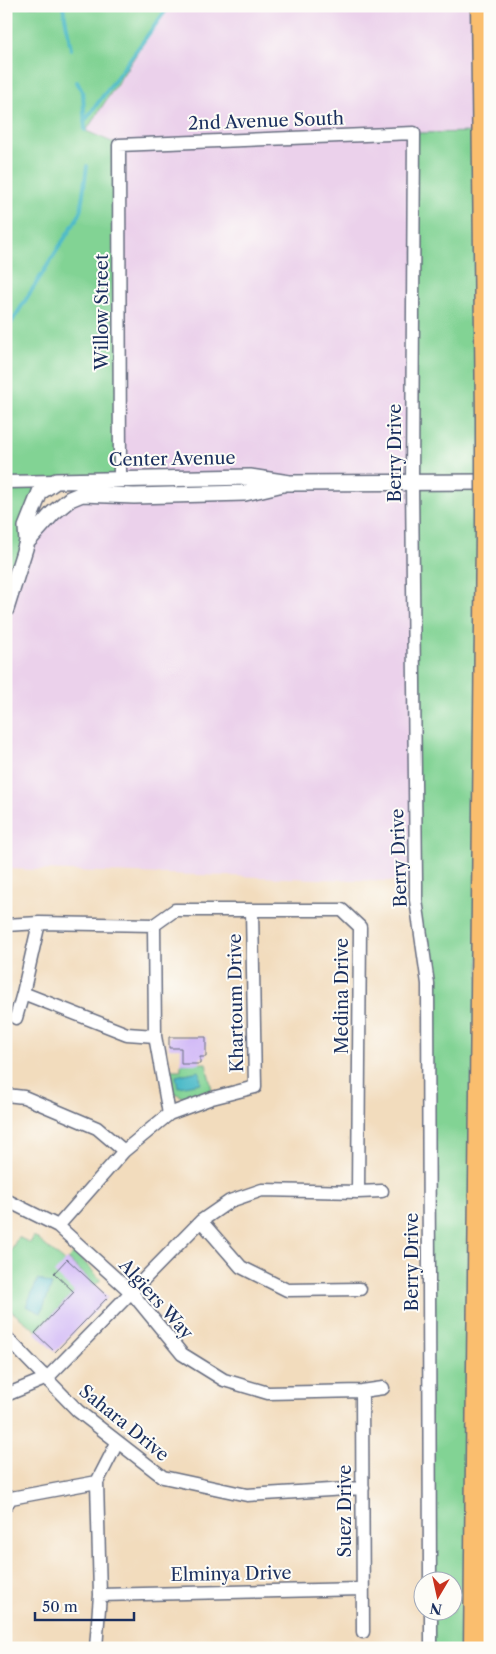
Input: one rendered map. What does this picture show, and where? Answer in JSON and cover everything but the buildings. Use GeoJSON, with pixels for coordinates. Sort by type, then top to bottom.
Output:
{"type":"FeatureCollection","features":[{"type":"Feature","properties":{"kind":"highway"},"geometry":{"type":"LineString","coordinates":[[474,1648],[487,530],[482,6]]}},
{"type":"Feature","properties":{"kind":"street","name":"2nd Avenue South"},"geometry":{"type":"LineString","coordinates":[[118,145],[414,133]]}},
{"type":"Feature","properties":{"kind":"street","name":"Berry Drive"},"geometry":{"type":"LineString","coordinates":[[414,133],[412,482],[416,900],[428,984],[430,1572]]}},
{"type":"Feature","properties":{"kind":"street","name":"Willow Street"},"geometry":{"type":"LineString","coordinates":[[118,145],[120,478]]}},
{"type":"Feature","properties":{"kind":"street","name":"Center Avenue"},"geometry":{"type":"LineString","coordinates":[[56,481],[120,478],[250,477],[289,483],[490,482]]}},
{"type":"Feature","properties":{"kind":"street"},"geometry":{"type":"LineString","coordinates":[[6,482],[56,481]]}},
{"type":"Feature","properties":{"kind":"street"},"geometry":{"type":"LineString","coordinates":[[6,609],[27,542],[26,527],[40,492],[56,481]]}},
{"type":"Feature","properties":{"kind":"street","name":"Center Avenue"},"geometry":{"type":"LineString","coordinates":[[27,542],[53,513],[70,499],[82,494],[143,496],[245,493],[289,483]]}},
{"type":"Feature","properties":{"kind":"street","name":"Medina Drive"},"geometry":{"type":"LineString","coordinates":[[154,925],[175,910],[342,910],[360,927],[358,1192]]}},
{"type":"Feature","properties":{"kind":"street","name":"Khartoum Drive"},"geometry":{"type":"LineString","coordinates":[[58,1226],[124,1151],[169,1114],[212,1098],[255,1087],[252,910]]}},
{"type":"Feature","properties":{"kind":"street"},"geometry":{"type":"LineString","coordinates":[[16,1018],[39,923]]}},
{"type":"Feature","properties":{"kind":"street"},"geometry":{"type":"LineString","coordinates":[[6,926],[39,923],[154,925],[155,1036],[169,1114]]}},
{"type":"Feature","properties":{"kind":"street"},"geometry":{"type":"LineString","coordinates":[[23,993],[127,1034],[155,1036]]}},
{"type":"Feature","properties":{"kind":"street"},"geometry":{"type":"LineString","coordinates":[[6,1095],[24,1097],[97,1128],[124,1151]]}},
{"type":"Feature","properties":{"kind":"street"},"geometry":{"type":"LineString","coordinates":[[6,1395],[47,1378],[201,1221],[230,1201],[262,1190],[382,1191]]}},
{"type":"Feature","properties":{"kind":"street","name":"Algiers Way"},"geometry":{"type":"LineString","coordinates":[[6,1200],[58,1226],[132,1293],[182,1354],[224,1380],[268,1393],[362,1391],[383,1388]]}},
{"type":"Feature","properties":{"kind":"street"},"geometry":{"type":"LineString","coordinates":[[201,1221],[241,1267],[288,1290],[360,1289]]}},
{"type":"Feature","properties":{"kind":"street","name":"Sahara Drive"},"geometry":{"type":"LineString","coordinates":[[6,1337],[78,1411],[163,1477],[248,1495],[362,1488]]}},
{"type":"Feature","properties":{"kind":"street","name":"Suez Drive"},"geometry":{"type":"LineString","coordinates":[[362,1391],[363,1632]]}},
{"type":"Feature","properties":{"kind":"street"},"geometry":{"type":"LineString","coordinates":[[96,1648],[100,1595],[97,1482],[117,1442]]}},
{"type":"Feature","properties":{"kind":"street"},"geometry":{"type":"LineString","coordinates":[[6,1505],[11,1498],[97,1482]]}},
{"type":"Feature","properties":{"kind":"street","name":"Elminya Drive"},"geometry":{"type":"LineString","coordinates":[[100,1595],[363,1589]]}},
{"type":"Feature","properties":{"kind":"street"},"geometry":{"type":"LineString","coordinates":[[431,1622],[431,1648]]}},
{"type":"Feature","properties":{"kind":"shaded area"},"geometry":{"type":"Polygon","coordinates":[[[167,6],[482,6],[484,132],[414,133],[416,882],[6,869],[6,610],[27,542],[70,499],[134,496],[287,483],[120,478],[85,130],[167,6]]]}},
{"type":"Feature","properties":{"kind":"green space"},"geometry":{"type":"Polygon","coordinates":[[[6,6],[168,6],[86,131],[119,145],[120,478],[52,486],[40,492],[6,609],[6,6]]]}},
{"type":"Feature","properties":{"kind":"green space"},"geometry":{"type":"Polygon","coordinates":[[[484,132],[475,1648],[431,1648],[431,1622],[464,1622],[464,1572],[430,1572],[428,984],[416,900],[414,133],[484,132]]]}},
{"type":"Feature","properties":{"kind":"green space"},"geometry":{"type":"Polygon","coordinates":[[[206,1063],[212,1090],[183,1097],[173,1092],[170,1070],[181,1070],[181,1064],[206,1063]]]}},
{"type":"Feature","properties":{"kind":"green space"},"geometry":{"type":"Polygon","coordinates":[[[34,1236],[65,1262],[74,1292],[37,1331],[6,1307],[6,1260],[18,1237],[30,1243],[34,1236]]]}},
{"type":"Feature","properties":{"kind":"green space"},"geometry":{"type":"Polygon","coordinates":[[[75,1252],[101,1280],[95,1285],[68,1259],[75,1252]]]}},
{"type":"Feature","properties":{"kind":"water"},"geometry":{"type":"Polygon","coordinates":[[[199,1071],[201,1083],[178,1087],[176,1076],[199,1071]]]}},
{"type":"Feature","properties":{"kind":"water"},"geometry":{"type":"Polygon","coordinates":[[[38,1279],[52,1285],[41,1313],[26,1306],[38,1279]]]}},
{"type":"Feature","properties":{"kind":"waterway"},"geometry":{"type":"LineString","coordinates":[[63,6],[71,49]]}},
{"type":"Feature","properties":{"kind":"waterway"},"geometry":{"type":"LineString","coordinates":[[84,122],[169,6]]}},
{"type":"Feature","properties":{"kind":"waterway"},"geometry":{"type":"LineString","coordinates":[[77,82],[83,93],[85,130]]}},
{"type":"Feature","properties":{"kind":"waterway"},"geometry":{"type":"LineString","coordinates":[[6,331],[80,214],[87,166]]}}]}
